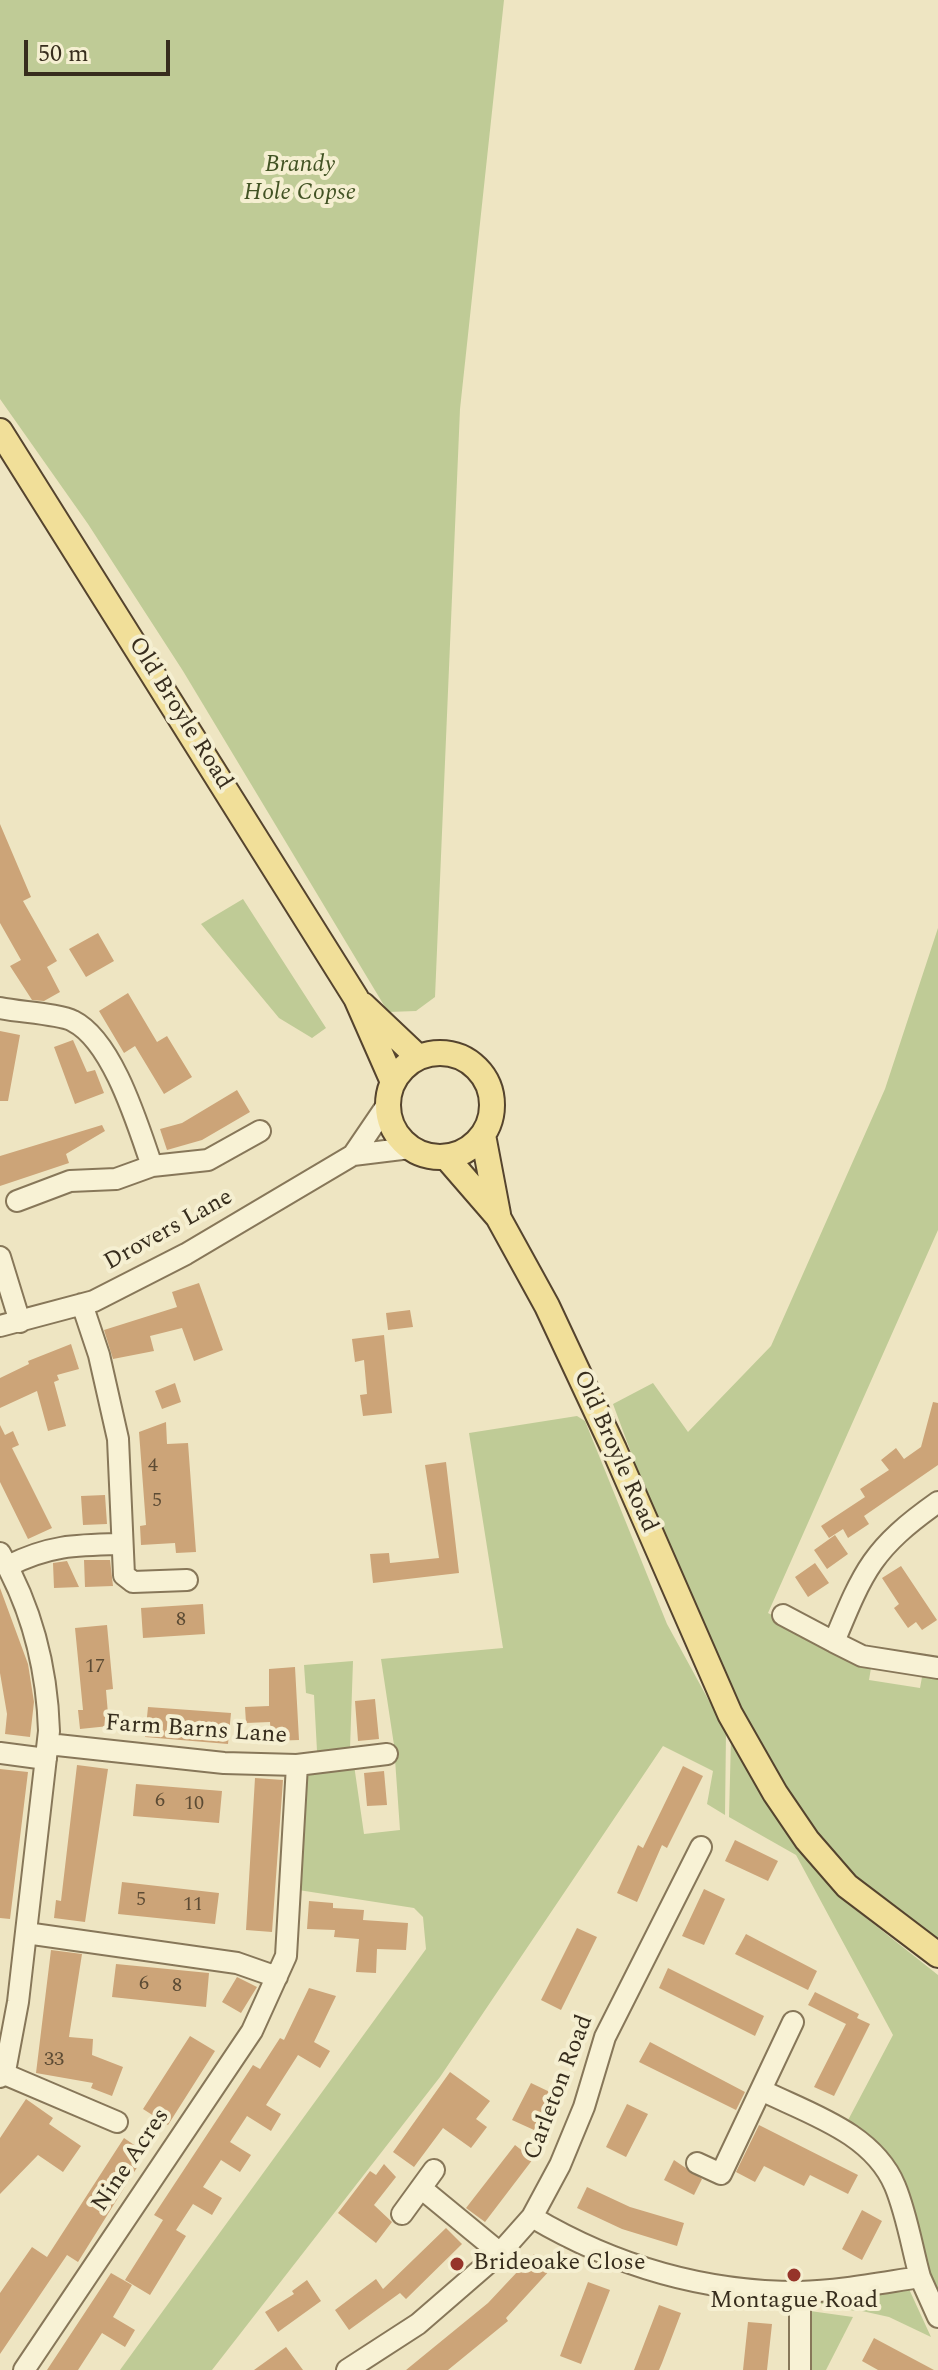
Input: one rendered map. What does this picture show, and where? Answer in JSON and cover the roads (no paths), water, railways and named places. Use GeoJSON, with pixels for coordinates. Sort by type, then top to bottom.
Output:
{"type":"FeatureCollection","features":[{"type":"Feature","properties":{"kind":"main road","name":"Old Broyle Road"},"geometry":{"type":"LineString","coordinates":[[0,431],[356,998],[390,1093]]}},
{"type":"Feature","properties":{"kind":"main road","name":"Old Broyle Road"},"geometry":{"type":"LineString","coordinates":[[356,998],[418,1057]]}},
{"type":"Feature","properties":{"kind":"main road"},"geometry":{"type":"LineString","coordinates":[[435,1052],[468,1060],[481,1071],[493,1103],[483,1135],[471,1147],[446,1157],[425,1155],[397,1137],[390,1093],[407,1064],[435,1052]]}},
{"type":"Feature","properties":{"kind":"main road","name":"Old Broyle Road"},"geometry":{"type":"LineString","coordinates":[[483,1135],[498,1217]]}},
{"type":"Feature","properties":{"kind":"main road","name":"Old Broyle Road"},"geometry":{"type":"LineString","coordinates":[[446,1157],[498,1217],[594,1405],[720,1692],[775,1793],[807,1840],[847,1886],[938,1955]]}},
{"type":"Feature","properties":{"kind":"street"},"geometry":{"type":"LineString","coordinates":[[0,1008],[71,1019],[84,1028],[111,1066],[128,1100],[152,1166]]}},
{"type":"Feature","properties":{"kind":"street","name":"Drovers Lane"},"geometry":{"type":"LineString","coordinates":[[353,1155],[390,1093]]}},
{"type":"Feature","properties":{"kind":"street"},"geometry":{"type":"LineString","coordinates":[[17,1201],[70,1181],[116,1179],[152,1166],[208,1160],[260,1131]]}},
{"type":"Feature","properties":{"kind":"street","name":"Drovers Lane"},"geometry":{"type":"LineString","coordinates":[[10,1324],[82,1304],[186,1254],[353,1155],[410,1148]]}},
{"type":"Feature","properties":{"kind":"street"},"geometry":{"type":"LineString","coordinates":[[0,1257],[10,1324]]}},
{"type":"Feature","properties":{"kind":"street"},"geometry":{"type":"LineString","coordinates":[[82,1304],[99,1355],[118,1439],[122,1544],[127,1580],[187,1580]]}},
{"type":"Feature","properties":{"kind":"street"},"geometry":{"type":"LineString","coordinates":[[834,1642],[857,1585],[875,1555],[895,1533],[938,1502]]}},
{"type":"Feature","properties":{"kind":"street"},"geometry":{"type":"LineString","coordinates":[[117,2122],[1,2075],[18,2002],[47,1751],[48,1692],[40,1646],[4,1560],[65,1545],[122,1544]]}},
{"type":"Feature","properties":{"kind":"street"},"geometry":{"type":"LineString","coordinates":[[783,1615],[862,1656],[938,1668]]}},
{"type":"Feature","properties":{"kind":"street","name":"Farm Barns Lane"},"geometry":{"type":"LineString","coordinates":[[0,1753],[47,1751],[297,1765],[387,1754]]}},
{"type":"Feature","properties":{"kind":"street","name":"Nine Acres"},"geometry":{"type":"LineString","coordinates":[[24,2370],[252,2031],[277,1977],[286,1956],[297,1765]]}},
{"type":"Feature","properties":{"kind":"street","name":"Carleton Road"},"geometry":{"type":"LineString","coordinates":[[347,2370],[418,2324],[500,2253],[532,2217],[560,2165],[584,2107],[605,2037],[702,1857]]}},
{"type":"Feature","properties":{"kind":"street"},"geometry":{"type":"LineString","coordinates":[[26,1933],[237,1963],[277,1977]]}},
{"type":"Feature","properties":{"kind":"street"},"geometry":{"type":"LineString","coordinates":[[697,2163],[721,2174],[793,2022]]}},
{"type":"Feature","properties":{"kind":"street"},"geometry":{"type":"LineString","coordinates":[[761,2090],[840,2129],[872,2150],[897,2189],[920,2277],[938,2317]]}},
{"type":"Feature","properties":{"kind":"street"},"geometry":{"type":"LineString","coordinates":[[402,2214],[434,2170]]}},
{"type":"Feature","properties":{"kind":"street"},"geometry":{"type":"LineString","coordinates":[[421,2188],[500,2253]]}},
{"type":"Feature","properties":{"kind":"street"},"geometry":{"type":"LineString","coordinates":[[532,2217],[569,2239],[675,2277],[732,2288],[800,2292],[920,2277]]}},
{"type":"Feature","properties":{"kind":"street"},"geometry":{"type":"LineString","coordinates":[[800,2292],[800,2370]]}},
{"type":"Feature","properties":{"kind":"place","name":"Brideoake Close"},"geometry":{"type":"Point","coordinates":[457,2264]}},
{"type":"Feature","properties":{"kind":"place","name":"Montague Road"},"geometry":{"type":"Point","coordinates":[794,2275]}},
{"type":"Feature","properties":{"kind":"park label","name":"Brandy Hole Copse"},"geometry":{"type":"Point","coordinates":[300,180]}}]}
